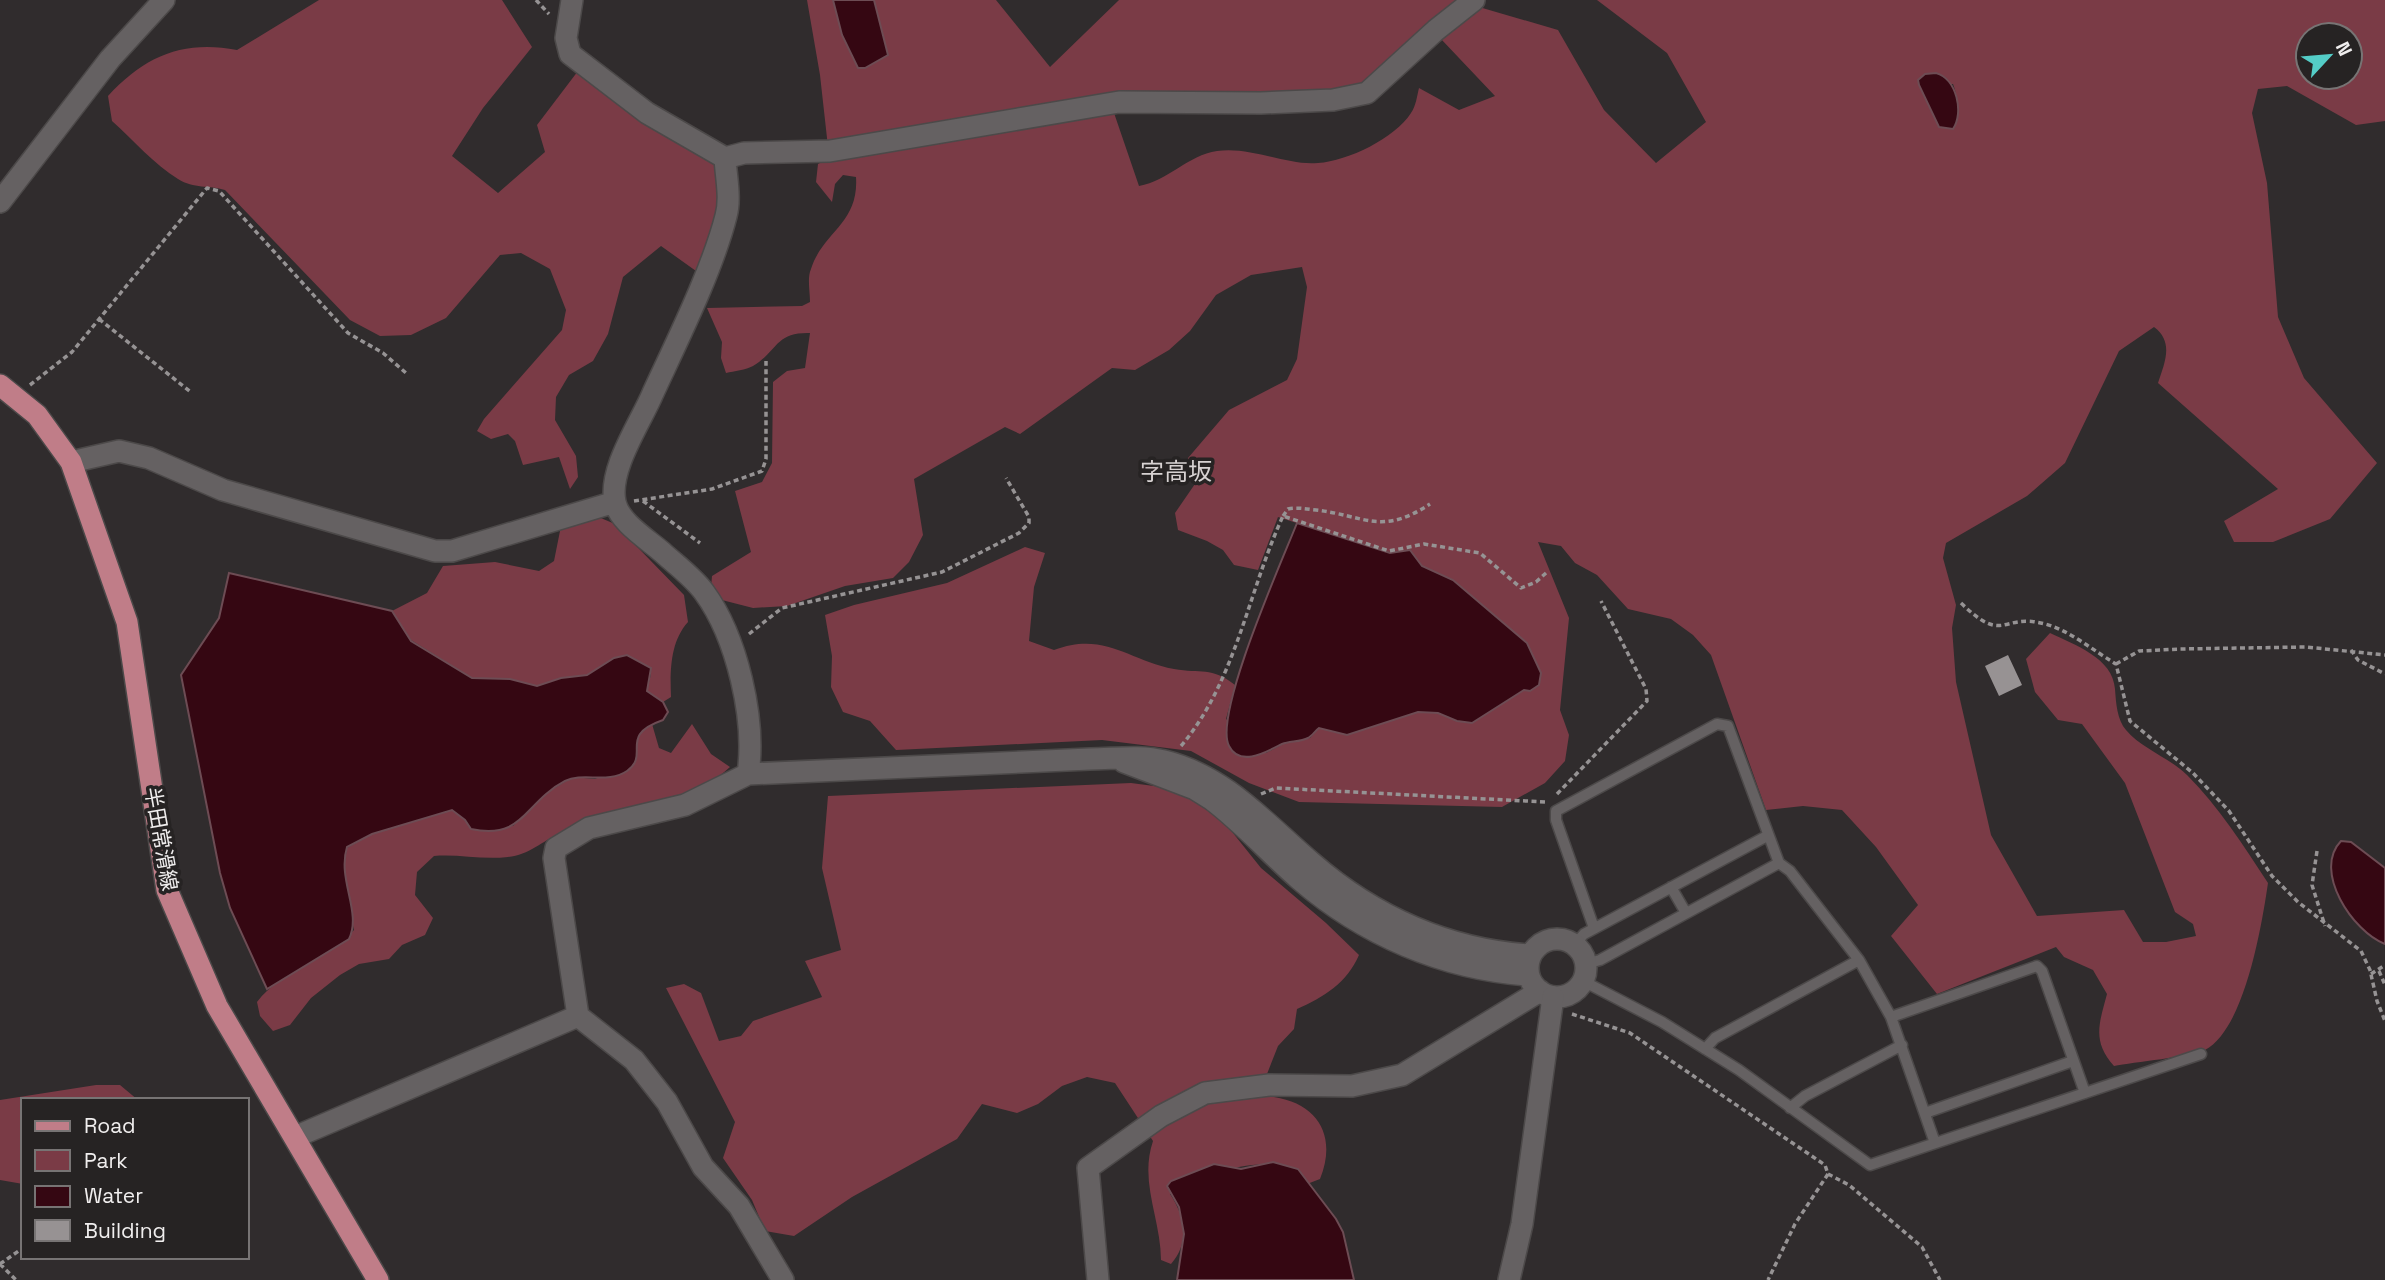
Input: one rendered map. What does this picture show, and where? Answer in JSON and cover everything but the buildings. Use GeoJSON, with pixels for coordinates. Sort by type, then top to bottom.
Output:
{"type":"FeatureCollection","features":[{"type":"Feature","properties":{"kind":"main road","name":"半田常滑線"},"geometry":{"type":"LineString","coordinates":[[7,391],[37,415],[71,462],[127,622],[167,890],[217,1006],[376,1279]]}},
{"type":"Feature","properties":{"kind":"street"},"geometry":{"type":"LineString","coordinates":[[0,202],[110,59],[164,0]]}},
{"type":"Feature","properties":{"kind":"street"},"geometry":{"type":"LineString","coordinates":[[572,0],[566,38],[570,54],[647,113],[725,158],[744,153],[830,152],[1119,102],[1261,103],[1333,100],[1367,93],[1436,30],[1474,0]]}},
{"type":"Feature","properties":{"kind":"street"},"geometry":{"type":"LineString","coordinates":[[725,158],[726,218],[652,396],[636,424],[618,469],[615,502],[625,520],[703,590],[734,648],[751,750],[748,774]]}},
{"type":"Feature","properties":{"kind":"street"},"geometry":{"type":"LineString","coordinates":[[71,462],[119,451],[149,458],[223,490],[435,551],[452,551],[615,502]]}},
{"type":"Feature","properties":{"kind":"street"},"geometry":{"type":"LineString","coordinates":[[783,1280],[738,1206],[703,1167],[667,1102],[634,1060],[578,1016],[554,858],[556,848],[589,828],[685,805],[748,774],[1146,757],[1171,763],[1221,786],[1248,804],[1266,836]]}},
{"type":"Feature","properties":{"kind":"street"},"geometry":{"type":"LineString","coordinates":[[1116,758],[1211,799],[1266,836],[1394,941],[1475,960],[1543,983],[1573,992],[1584,973],[1584,956],[1574,945],[1553,938],[1541,943],[1543,983],[1522,1224],[1509,1280]]}},
{"type":"Feature","properties":{"kind":"street"},"geometry":{"type":"LineString","coordinates":[[1098,1280],[1087,1168],[1161,1116],[1205,1093],[1237,1088],[1352,1086],[1390,1079],[1417,1068],[1543,983]]}},
{"type":"Feature","properties":{"kind":"street"},"geometry":{"type":"LineString","coordinates":[[295,1137],[578,1016]]}},
{"type":"Feature","properties":{"kind":"lane"},"geometry":{"type":"LineString","coordinates":[[1594,928],[1556,820],[1556,811],[1717,724],[1728,726],[1779,863],[1790,871],[1859,960],[1891,1017],[1935,1143]]}},
{"type":"Feature","properties":{"kind":"lane"},"geometry":{"type":"LineString","coordinates":[[1574,945],[1594,928],[1767,836]]}},
{"type":"Feature","properties":{"kind":"lane"},"geometry":{"type":"LineString","coordinates":[[1779,863],[1686,913],[1584,973],[1705,1049],[1870,1165],[2201,1054]]}},
{"type":"Feature","properties":{"kind":"lane"},"geometry":{"type":"LineString","coordinates":[[1671,887],[1686,913]]}},
{"type":"Feature","properties":{"kind":"lane"},"geometry":{"type":"LineString","coordinates":[[1705,1049],[1715,1038],[1859,960]]}},
{"type":"Feature","properties":{"kind":"lane"},"geometry":{"type":"LineString","coordinates":[[1891,1017],[2037,966],[2042,971],[2085,1093]]}},
{"type":"Feature","properties":{"kind":"lane"},"geometry":{"type":"LineString","coordinates":[[1790,1108],[1805,1097],[1902,1045]]}},
{"type":"Feature","properties":{"kind":"lane"},"geometry":{"type":"LineString","coordinates":[[1925,1113],[2073,1060]]}},
{"type":"Feature","properties":{"kind":"path"},"geometry":{"type":"LineString","coordinates":[[7,391],[72,352],[201,192],[214,188],[348,333],[383,353],[405,373]]}},
{"type":"Feature","properties":{"kind":"path"},"geometry":{"type":"LineString","coordinates":[[99,320],[192,393]]}},
{"type":"Feature","properties":{"kind":"path"},"geometry":{"type":"LineString","coordinates":[[615,502],[712,489],[762,471],[766,459],[766,361]]}},
{"type":"Feature","properties":{"kind":"path"},"geometry":{"type":"LineString","coordinates":[[734,648],[759,623],[782,608],[942,572],[1019,533],[1029,523],[1028,517],[1006,478]]}},
{"type":"Feature","properties":{"kind":"path"},"geometry":{"type":"LineString","coordinates":[[642,500],[651,510],[700,543]]}},
{"type":"Feature","properties":{"kind":"path"},"geometry":{"type":"LineString","coordinates":[[1171,763],[1219,686],[1283,516],[1289,509],[1391,522],[1430,504]]}},
{"type":"Feature","properties":{"kind":"path"},"geometry":{"type":"LineString","coordinates":[[1283,516],[1389,551],[1424,544],[1480,553],[1521,588],[1546,573]]}},
{"type":"Feature","properties":{"kind":"path"},"geometry":{"type":"LineString","coordinates":[[1248,804],[1262,793],[1276,788],[1555,802],[1558,791],[1647,701],[1646,689],[1601,601]]}},
{"type":"Feature","properties":{"kind":"path"},"geometry":{"type":"LineString","coordinates":[[1961,603],[1981,622],[1994,627],[2031,621],[2048,625],[2116,664],[2130,720],[2193,773],[2229,811],[2272,876],[2325,927],[2361,951],[2385,1021]]}},
{"type":"Feature","properties":{"kind":"path"},"geometry":{"type":"LineString","coordinates":[[2116,664],[2139,651],[2180,649],[2306,647],[2385,655]]}},
{"type":"Feature","properties":{"kind":"path"},"geometry":{"type":"LineString","coordinates":[[2351,650],[2358,660],[2385,674]]}},
{"type":"Feature","properties":{"kind":"path"},"geometry":{"type":"LineString","coordinates":[[2317,851],[2312,885],[2325,927]]}},
{"type":"Feature","properties":{"kind":"path"},"geometry":{"type":"LineString","coordinates":[[2371,974],[2385,965]]}},
{"type":"Feature","properties":{"kind":"path"},"geometry":{"type":"LineString","coordinates":[[2379,971],[2385,985]]}},
{"type":"Feature","properties":{"kind":"path"},"geometry":{"type":"LineString","coordinates":[[1543,983],[1573,1017],[1596,1020],[1630,1033],[1825,1165],[1828,1174],[1849,1185],[1922,1247],[1940,1280]]}},
{"type":"Feature","properties":{"kind":"path"},"geometry":{"type":"LineString","coordinates":[[1768,1280],[1795,1224],[1828,1174]]}},
{"type":"Feature","properties":{"kind":"path"},"geometry":{"type":"LineString","coordinates":[[16,1280],[0,1264],[21,1249]]}},
{"type":"Feature","properties":{"kind":"green space"},"geometry":{"type":"Polygon","coordinates":[[[319,0],[502,0],[532,47],[483,108],[452,156],[498,193],[545,152],[537,125],[578,71],[714,159],[721,178],[714,240],[696,271],[661,246],[623,277],[608,334],[593,361],[569,375],[556,397],[555,420],[576,456],[578,477],[570,489],[559,457],[523,465],[515,441],[508,434],[491,439],[477,431],[484,419],[562,330],[566,310],[550,269],[521,253],[500,255],[446,318],[411,335],[380,336],[350,320],[225,190],[190,184],[178,179],[153,160],[112,121],[108,96],[151,61],[166,54],[199,47],[237,50],[319,0]]]}},
{"type":"Feature","properties":{"kind":"green space"},"geometry":{"type":"Polygon","coordinates":[[[807,0],[996,0],[1050,67],[1119,0],[1464,0],[1364,90],[1227,96],[828,147],[820,75],[807,0]]]}},
{"type":"Feature","properties":{"kind":"green space"},"geometry":{"type":"Polygon","coordinates":[[[1597,0],[2385,0],[2385,121],[2356,125],[2296,91],[2364,91],[2364,21],[2294,21],[2294,90],[2287,86],[2258,89],[2252,113],[2267,183],[2278,317],[2304,378],[2377,463],[2330,519],[2273,542],[2234,542],[2224,521],[2278,489],[2158,383],[2166,346],[2154,327],[2119,351],[2065,463],[2027,496],[1946,543],[1943,558],[1956,605],[1952,628],[1956,682],[1991,835],[2037,916],[2124,910],[2143,942],[2166,942],[2196,936],[2193,924],[2175,912],[2125,783],[2082,724],[2058,720],[2035,692],[2026,659],[2050,633],[2091,654],[2108,669],[2113,678],[2123,726],[2140,743],[2180,769],[2199,787],[2268,883],[2256,948],[2241,999],[2219,1038],[2205,1050],[2114,1066],[2102,1048],[2099,1032],[2107,994],[2093,970],[2064,957],[2056,947],[1937,994],[1891,936],[1918,905],[1876,847],[1842,810],[1803,806],[1766,810],[1711,655],[1693,635],[1671,619],[1628,609],[1597,575],[1575,563],[1561,546],[1538,542],[1569,618],[1560,710],[1569,735],[1565,761],[1545,783],[1502,807],[1299,802],[1249,783],[1191,751],[1102,740],[896,750],[870,721],[843,712],[831,687],[832,656],[825,615],[854,605],[947,583],[1025,547],[1045,553],[1034,587],[1029,641],[1054,650],[1072,645],[1102,645],[1158,665],[1219,675],[1235,685],[1226,719],[1266,753],[1283,744],[1310,738],[1319,728],[1347,735],[1418,712],[1438,713],[1457,721],[1524,690],[1530,691],[1527,643],[1453,580],[1422,566],[1410,550],[1390,553],[1278,517],[1258,570],[1234,565],[1223,550],[1178,530],[1175,513],[1197,481],[1188,458],[1229,410],[1287,380],[1297,359],[1307,287],[1302,267],[1251,275],[1216,295],[1190,331],[1169,350],[1135,370],[1112,368],[1020,434],[1005,427],[914,479],[923,535],[909,562],[893,578],[845,586],[787,606],[753,608],[718,599],[711,588],[712,576],[751,552],[735,491],[762,482],[772,463],[773,382],[787,371],[805,368],[810,333],[783,339],[753,366],[726,373],[721,358],[722,342],[707,308],[802,306],[810,302],[811,269],[824,245],[846,217],[855,193],[856,177],[843,175],[835,184],[832,202],[816,182],[818,164],[828,159],[1113,110],[1139,186],[1159,179],[1197,157],[1217,151],[1243,151],[1306,163],[1343,158],[1370,147],[1404,122],[1413,110],[1419,88],[1459,110],[1495,96],[1441,39],[1479,7],[1558,30],[1604,110],[1656,163],[1706,122],[1667,53],[1597,0]],[[1953,84],[1919,85],[1939,127],[1953,129],[1956,124],[1956,95],[1953,84]]]}},
{"type":"Feature","properties":{"kind":"green space"},"geometry":{"type":"Polygon","coordinates":[[[596,516],[615,524],[684,595],[688,622],[674,648],[671,697],[663,702],[647,691],[651,674],[614,658],[587,675],[561,678],[537,686],[510,679],[472,678],[411,640],[392,611],[427,593],[443,566],[495,562],[539,571],[554,561],[561,526],[596,516]]]}},
{"type":"Feature","properties":{"kind":"green space"},"geometry":{"type":"Polygon","coordinates":[[[652,724],[659,748],[671,753],[692,724],[711,754],[730,767],[712,781],[671,801],[561,833],[516,856],[434,856],[417,872],[415,895],[433,918],[425,935],[402,945],[389,959],[359,964],[340,975],[311,998],[290,1025],[273,1031],[260,1016],[257,1002],[267,991],[331,950],[354,930],[343,875],[347,848],[372,834],[452,810],[465,820],[471,829],[513,826],[545,794],[573,777],[595,779],[636,762],[639,735],[652,724]]]}},
{"type":"Feature","properties":{"kind":"green space"},"geometry":{"type":"Polygon","coordinates":[[[1131,783],[1177,789],[1221,818],[1261,868],[1359,955],[1348,974],[1334,988],[1297,1009],[1294,1029],[1278,1046],[1267,1074],[1274,1097],[1303,1107],[1320,1125],[1325,1136],[1326,1149],[1320,1179],[1307,1184],[1297,1169],[1280,1165],[1247,1165],[1216,1174],[1170,1194],[1182,1220],[1183,1238],[1171,1264],[1161,1260],[1149,1186],[1149,1156],[1153,1141],[1115,1083],[1087,1077],[1062,1086],[1038,1104],[1017,1113],[982,1104],[957,1139],[852,1197],[794,1236],[765,1231],[752,1200],[723,1158],[735,1122],[666,988],[684,984],[701,993],[719,1041],[741,1036],[753,1021],[822,997],[805,961],[841,950],[822,868],[828,796],[1131,783]]]}},
{"type":"Feature","properties":{"kind":"green space"},"geometry":{"type":"Polygon","coordinates":[[[96,1085],[120,1085],[136,1098],[21,1098],[21,1184],[0,1180],[0,1100],[96,1085]]]}},
{"type":"Feature","properties":{"kind":"water"},"geometry":{"type":"Polygon","coordinates":[[[833,0],[874,0],[888,55],[865,68],[858,68],[842,35],[833,0]]]}},
{"type":"Feature","properties":{"kind":"water"},"geometry":{"type":"Polygon","coordinates":[[[1936,73],[1943,76],[1954,89],[1958,114],[1953,129],[1939,127],[1919,85],[1918,80],[1925,74],[1936,73]]]}},
{"type":"Feature","properties":{"kind":"water"},"geometry":{"type":"Polygon","coordinates":[[[1297,523],[1390,553],[1410,550],[1422,566],[1453,580],[1527,643],[1541,673],[1539,685],[1530,691],[1524,690],[1472,723],[1457,721],[1438,713],[1418,712],[1347,735],[1319,728],[1308,738],[1282,744],[1254,756],[1234,753],[1229,746],[1227,729],[1231,703],[1251,637],[1297,523]]]}},
{"type":"Feature","properties":{"kind":"water"},"geometry":{"type":"Polygon","coordinates":[[[229,573],[392,611],[411,641],[472,678],[510,679],[537,686],[561,678],[587,675],[614,658],[627,655],[651,668],[647,691],[663,702],[668,712],[663,720],[641,732],[634,765],[627,771],[612,777],[580,777],[565,781],[540,799],[523,817],[503,829],[471,829],[465,820],[452,810],[372,834],[347,847],[345,871],[353,918],[349,939],[267,989],[230,908],[220,873],[181,675],[219,618],[229,573]]]}},
{"type":"Feature","properties":{"kind":"water"},"geometry":{"type":"Polygon","coordinates":[[[2341,841],[2351,842],[2385,868],[2385,944],[2361,927],[2340,899],[2331,868],[2333,854],[2341,841]]]}},
{"type":"Feature","properties":{"kind":"water"},"geometry":{"type":"Polygon","coordinates":[[[1273,1162],[1298,1169],[1336,1219],[1343,1232],[1354,1280],[1177,1280],[1184,1234],[1179,1207],[1167,1186],[1171,1181],[1214,1164],[1241,1169],[1273,1162]]]}},
{"type":"Feature","properties":{"kind":"district","name":"字高坂"},"geometry":{"type":"Point","coordinates":[1176,472]}}]}
